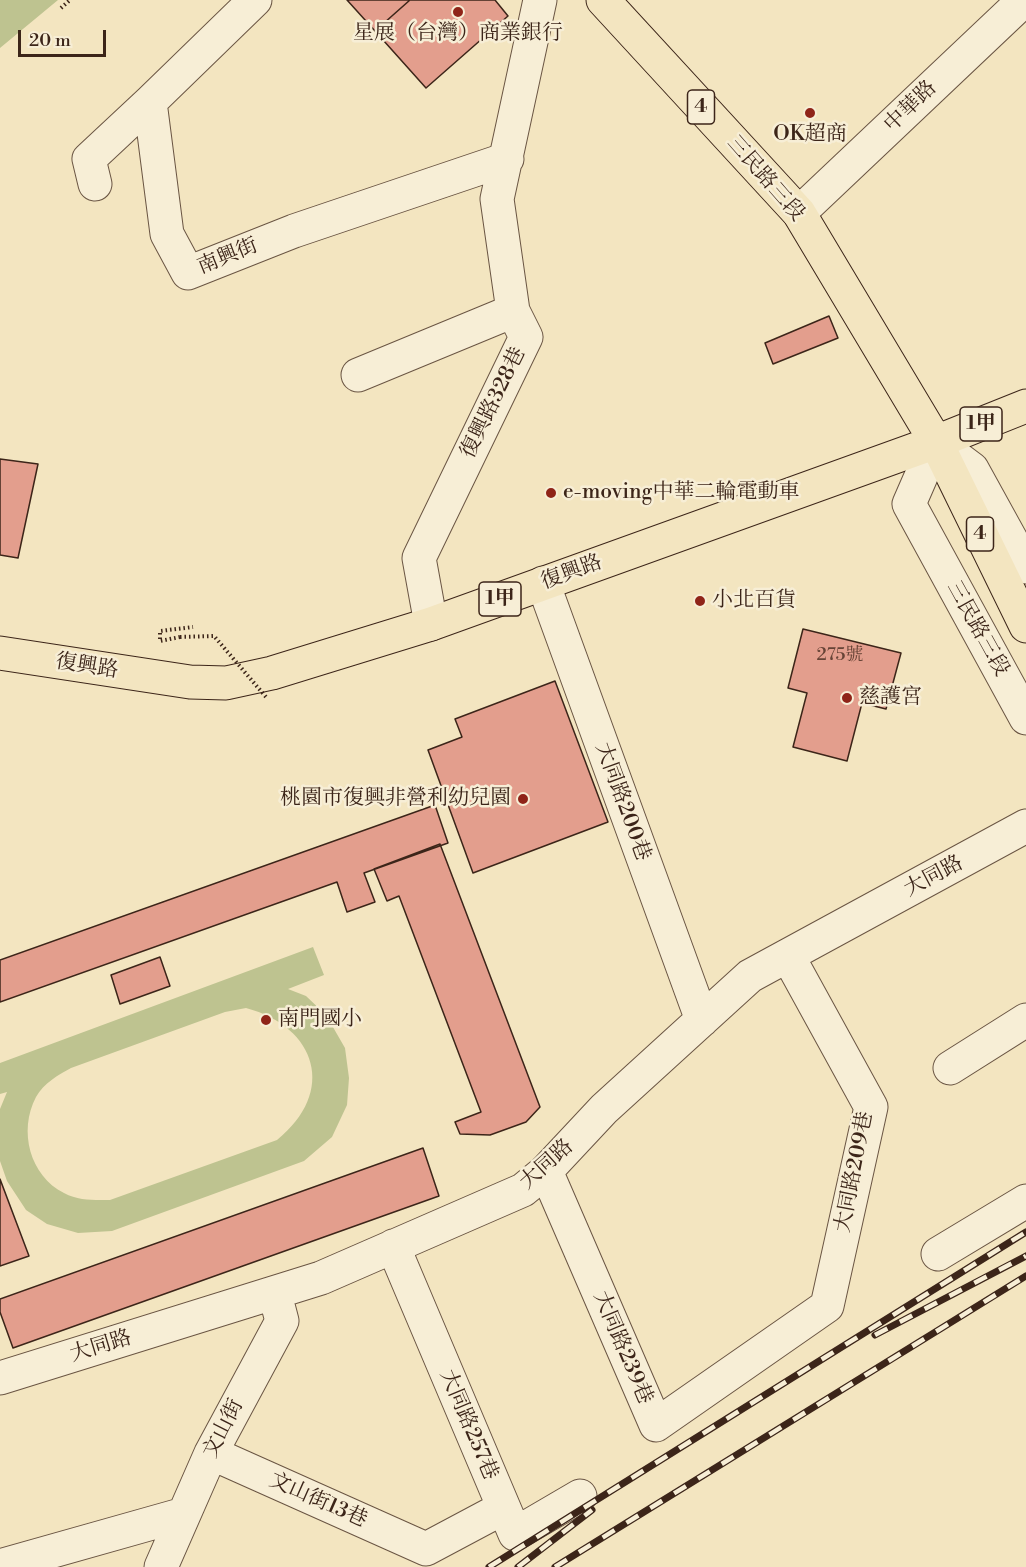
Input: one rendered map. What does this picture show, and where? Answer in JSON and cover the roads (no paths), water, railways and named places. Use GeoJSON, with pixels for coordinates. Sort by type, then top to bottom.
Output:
{"type":"FeatureCollection","features":[{"type":"Feature","properties":{"kind":"main road","name":"三民路三段"},"geometry":{"type":"LineString","coordinates":[[603,0],[799,213],[936,442]]}},
{"type":"Feature","properties":{"kind":"main road","name":"復興路"},"geometry":{"type":"LineString","coordinates":[[0,653],[151,678],[226,683],[272,674],[430,624],[936,442],[1026,406]]}},
{"type":"Feature","properties":{"kind":"main road","name":"4"},"geometry":{"type":"LineString","coordinates":[[936,442],[1026,626]]}},
{"type":"Feature","properties":{"kind":"street"},"geometry":{"type":"LineString","coordinates":[[95,184],[89,159],[255,0]]}},
{"type":"Feature","properties":{"kind":"street","name":"復興路328巷"},"geometry":{"type":"LineString","coordinates":[[430,624],[419,558],[526,337],[513,311],[497,199],[540,0]]}},
{"type":"Feature","properties":{"kind":"street","name":"中華路"},"geometry":{"type":"LineString","coordinates":[[799,213],[1024,0]]}},
{"type":"Feature","properties":{"kind":"street","name":"南興街"},"geometry":{"type":"LineString","coordinates":[[150,102],[167,234],[188,273],[294,231],[507,159]]}},
{"type":"Feature","properties":{"kind":"street"},"geometry":{"type":"LineString","coordinates":[[358,375],[513,311]]}},
{"type":"Feature","properties":{"kind":"street","name":"三民路三段"},"geometry":{"type":"LineString","coordinates":[[1026,567],[972,469],[936,442],[909,504],[1026,718]]}},
{"type":"Feature","properties":{"kind":"street","name":"大同路200巷"},"geometry":{"type":"LineString","coordinates":[[543,583],[702,1020]]}},
{"type":"Feature","properties":{"kind":"street","name":"大同路"},"geometry":{"type":"LineString","coordinates":[[0,1378],[321,1278],[523,1190],[546,1171],[604,1109],[750,976],[1026,826]]}},
{"type":"Feature","properties":{"kind":"street","name":"大同路209巷"},"geometry":{"type":"LineString","coordinates":[[746,1365],[827,1306],[871,1107],[788,956]]}},
{"type":"Feature","properties":{"kind":"street"},"geometry":{"type":"LineString","coordinates":[[950,1068],[1026,1020]]}},
{"type":"Feature","properties":{"kind":"street","name":"大同路239巷"},"geometry":{"type":"LineString","coordinates":[[546,1171],[656,1425],[746,1365]]}},
{"type":"Feature","properties":{"kind":"street"},"geometry":{"type":"LineString","coordinates":[[938,1254],[1026,1201]]}},
{"type":"Feature","properties":{"kind":"street","name":"大同路257巷"},"geometry":{"type":"LineString","coordinates":[[393,1246],[514,1534],[580,1496]]}},
{"type":"Feature","properties":{"kind":"street","name":"文山街"},"geometry":{"type":"LineString","coordinates":[[161,1567],[210,1453],[282,1321],[275,1294]]}},
{"type":"Feature","properties":{"kind":"street","name":"文山街13巷"},"geometry":{"type":"LineString","coordinates":[[210,1453],[426,1549],[503,1508]]}},
{"type":"Feature","properties":{"kind":"street"},"geometry":{"type":"LineString","coordinates":[[0,1566],[184,1514]]}},
{"type":"Feature","properties":{"kind":"railway"},"geometry":{"type":"LineString","coordinates":[[489,1567],[1026,1232]]}},
{"type":"Feature","properties":{"kind":"railway"},"geometry":{"type":"LineString","coordinates":[[875,1335],[1026,1256]]}},
{"type":"Feature","properties":{"kind":"railway"},"geometry":{"type":"LineString","coordinates":[[555,1567],[1026,1276]]}},
{"type":"Feature","properties":{"kind":"railway"},"geometry":{"type":"LineString","coordinates":[[518,1567],[592,1510]]}},
{"type":"Feature","properties":{"kind":"place","name":"星展（台灣）商業銀行"},"geometry":{"type":"Point","coordinates":[458,12]}},
{"type":"Feature","properties":{"kind":"place","name":"OK超商"},"geometry":{"type":"Point","coordinates":[810,113]}},
{"type":"Feature","properties":{"kind":"place","name":"e-moving中華二輪電動車"},"geometry":{"type":"Point","coordinates":[551,493]}},
{"type":"Feature","properties":{"kind":"place","name":"小北百貨"},"geometry":{"type":"Point","coordinates":[700,601]}},
{"type":"Feature","properties":{"kind":"place","name":"慈護宮"},"geometry":{"type":"Point","coordinates":[847,698]}},
{"type":"Feature","properties":{"kind":"place","name":"桃園市復興非營利幼兒園"},"geometry":{"type":"Point","coordinates":[523,799]}},
{"type":"Feature","properties":{"kind":"place","name":"南門國小"},"geometry":{"type":"Point","coordinates":[266,1020]}}]}
